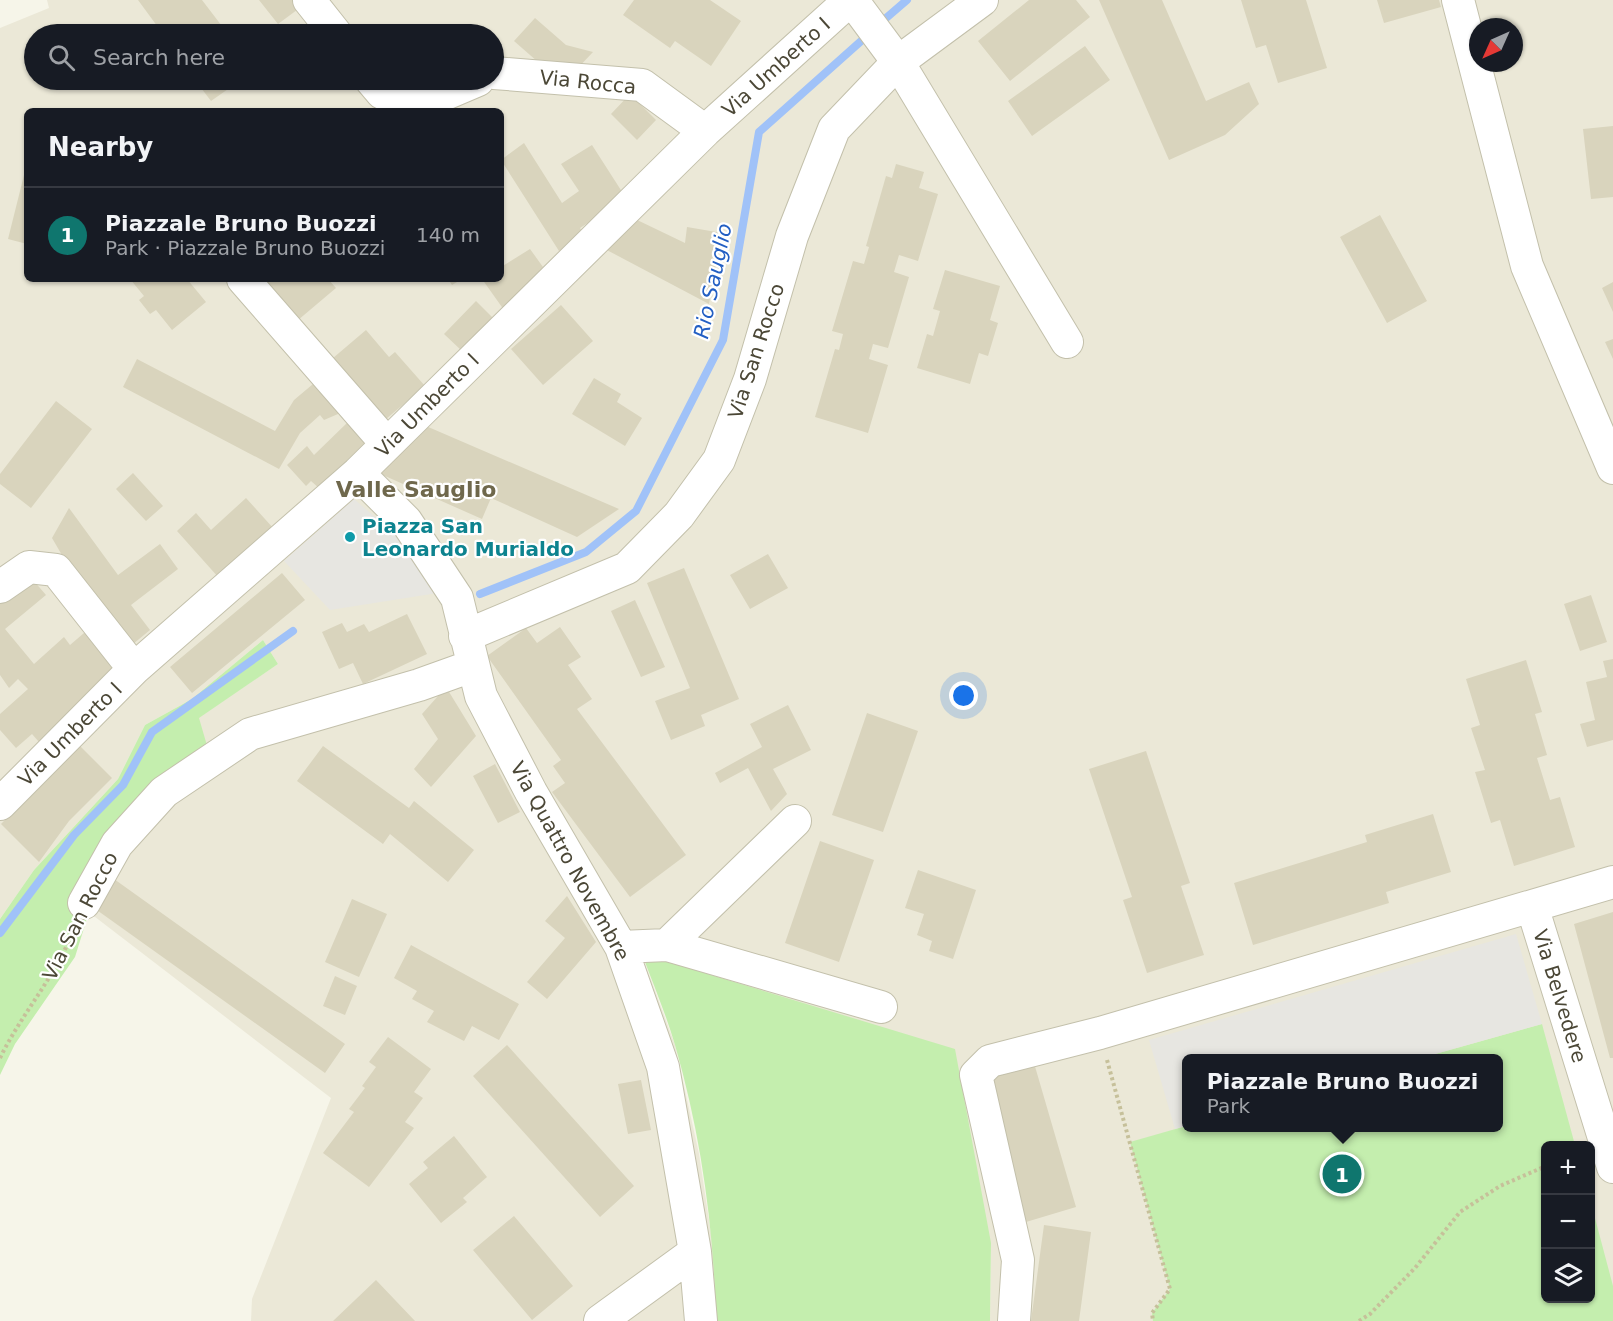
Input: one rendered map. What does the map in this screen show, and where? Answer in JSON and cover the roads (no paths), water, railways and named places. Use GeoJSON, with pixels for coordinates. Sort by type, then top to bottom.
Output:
{"type":"FeatureCollection","features":[{"type":"Feature","properties":{"kind":"street"},"geometry":{"type":"LineString","coordinates":[[309,0],[328,24]]}},
{"type":"Feature","properties":{"kind":"street"},"geometry":{"type":"LineString","coordinates":[[851,0],[898,62],[1067,342]]}},
{"type":"Feature","properties":{"kind":"street","name":"Via Umberto I"},"geometry":{"type":"LineString","coordinates":[[0,804],[134,669],[358,473],[705,131],[851,0]]}},
{"type":"Feature","properties":{"kind":"street","name":"Via San Rocco"},"geometry":{"type":"LineString","coordinates":[[84,903],[117,844],[164,792],[250,734],[419,685],[469,651],[627,568],[678,514],[719,460],[750,379],[792,236],[834,129],[898,62],[982,0]]}},
{"type":"Feature","properties":{"kind":"street"},"geometry":{"type":"LineString","coordinates":[[1458,0],[1527,266],[1613,468]]}},
{"type":"Feature","properties":{"kind":"street","name":"Via Rocca"},"geometry":{"type":"LineString","coordinates":[[504,74],[642,85],[705,131]]}},
{"type":"Feature","properties":{"kind":"street"},"geometry":{"type":"LineString","coordinates":[[379,90],[417,106],[455,90]]}},
{"type":"Feature","properties":{"kind":"street"},"geometry":{"type":"LineString","coordinates":[[246,282],[387,444]]}},
{"type":"Feature","properties":{"kind":"street","name":"Via Quattro Novembre"},"geometry":{"type":"LineString","coordinates":[[358,473],[406,521],[458,598],[481,696],[526,783],[621,946],[663,1067],[695,1252],[701,1321]]}},
{"type":"Feature","properties":{"kind":"street"},"geometry":{"type":"LineString","coordinates":[[0,587],[29,567],[56,570],[134,669]]}},
{"type":"Feature","properties":{"kind":"street"},"geometry":{"type":"LineString","coordinates":[[667,945],[795,822]]}},
{"type":"Feature","properties":{"kind":"street","name":"Via Belvedere"},"geometry":{"type":"LineString","coordinates":[[1613,882],[1532,906],[1613,1167]]}},
{"type":"Feature","properties":{"kind":"street"},"geometry":{"type":"LineString","coordinates":[[1014,1321],[1018,1260],[976,1075],[990,1061],[1094,1034],[1532,906]]}},
{"type":"Feature","properties":{"kind":"street"},"geometry":{"type":"LineString","coordinates":[[621,946],[667,945],[881,1007]]}},
{"type":"Feature","properties":{"kind":"street"},"geometry":{"type":"LineString","coordinates":[[600,1321],[695,1252]]}},
{"type":"Feature","properties":{"kind":"waterway","name":"Rio Sauglio"},"geometry":{"type":"LineString","coordinates":[[878,25],[907,0]]}},
{"type":"Feature","properties":{"kind":"waterway","name":"Rio Sauglio"},"geometry":{"type":"LineString","coordinates":[[480,594],[586,552],[636,511],[723,340],[759,132],[869,34]]}},
{"type":"Feature","properties":{"kind":"waterway"},"geometry":{"type":"LineString","coordinates":[[0,933],[74,835],[123,785],[152,732],[293,631]]}},
{"type":"Feature","properties":{"kind":"place","name":"Piazza San Leonardo Murialdo"},"geometry":{"type":"Point","coordinates":[350,537]}},
{"type":"Feature","properties":{"kind":"place","name":"Piazzale Bruno Buozzi"},"geometry":{"type":"Point","coordinates":[1342,1174]}},
{"type":"Feature","properties":{"kind":"district","name":"Valle Sauglio"},"geometry":{"type":"Point","coordinates":[416,489]}}]}
